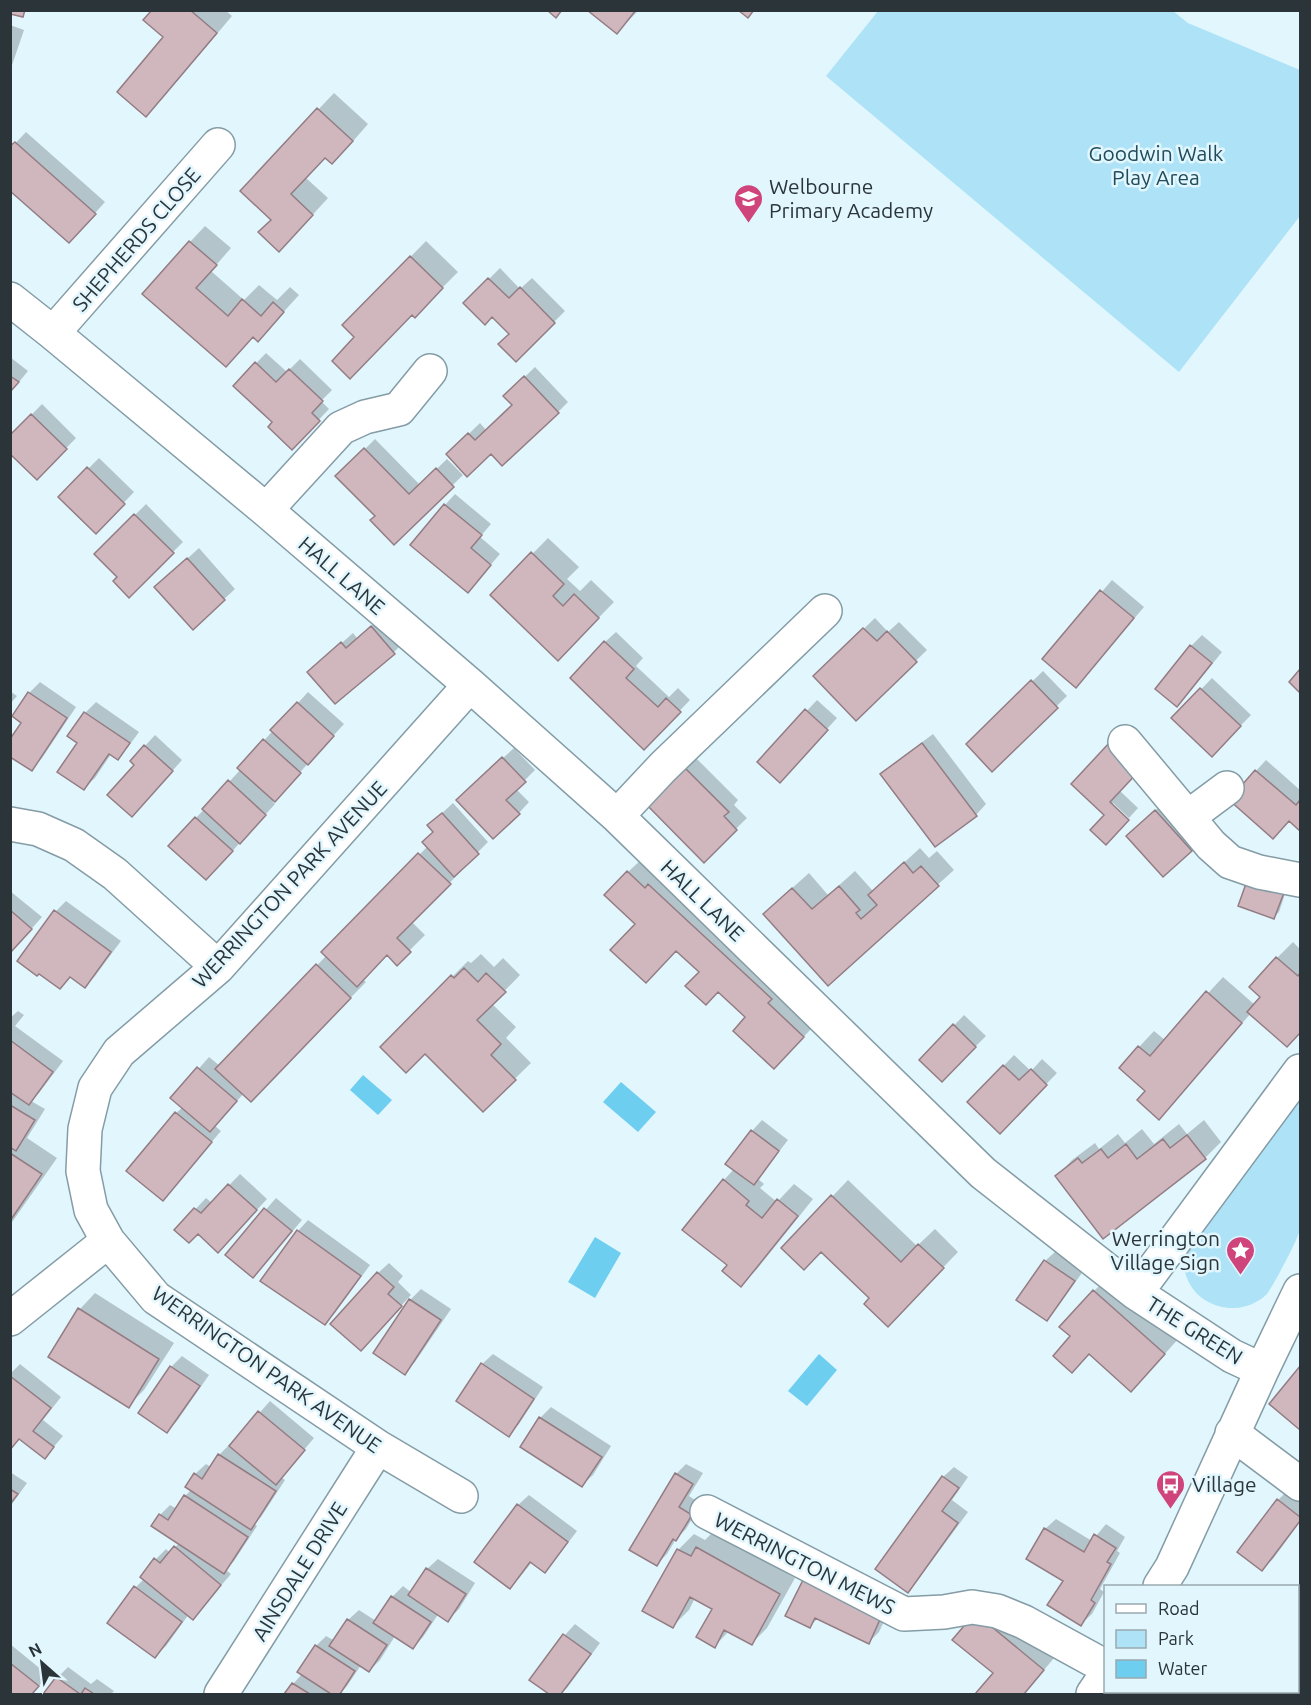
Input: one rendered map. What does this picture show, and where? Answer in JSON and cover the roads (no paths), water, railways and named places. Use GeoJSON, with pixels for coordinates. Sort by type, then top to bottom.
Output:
{"type":"FeatureCollection","features":[{"type":"Feature","properties":{"kind":"street","name":"SHEPHERDS CLOSE"},"geometry":{"type":"LineString","coordinates":[[53,333],[218,145]]}},
{"type":"Feature","properties":{"kind":"street","name":"HALL LANE"},"geometry":{"type":"LineString","coordinates":[[10,299],[266,510],[470,685],[617,816],[983,1173],[1136,1293]]}},
{"type":"Feature","properties":{"kind":"street"},"geometry":{"type":"LineString","coordinates":[[266,510],[341,428],[365,417],[399,409],[429,371]]}},
{"type":"Feature","properties":{"kind":"street"},"geometry":{"type":"LineString","coordinates":[[617,816],[663,767],[825,611]]}},
{"type":"Feature","properties":{"kind":"street","name":"WERRINGTON PARK AVENUE"},"geometry":{"type":"LineString","coordinates":[[461,1496],[378,1447],[156,1298],[108,1241],[91,1210],[82,1171],[85,1129],[95,1088],[119,1052],[218,967],[470,685]]}},
{"type":"Feature","properties":{"kind":"street"},"geometry":{"type":"LineString","coordinates":[[1125,742],[1211,844],[1230,862],[1259,872],[1300,880]]}},
{"type":"Feature","properties":{"kind":"street"},"geometry":{"type":"LineString","coordinates":[[1188,817],[1227,788]]}},
{"type":"Feature","properties":{"kind":"street"},"geometry":{"type":"LineString","coordinates":[[10,824],[38,829],[75,845],[115,874],[218,967]]}},
{"type":"Feature","properties":{"kind":"street","name":"THE GREEN"},"geometry":{"type":"LineString","coordinates":[[1300,1071],[1136,1293],[1232,1356],[1262,1370],[1300,1292]]}},
{"type":"Feature","properties":{"kind":"street"},"geometry":{"type":"LineString","coordinates":[[10,1319],[108,1241]]}},
{"type":"Feature","properties":{"kind":"street"},"geometry":{"type":"LineString","coordinates":[[1161,1585],[1172,1567],[1262,1370]]}},
{"type":"Feature","properties":{"kind":"street"},"geometry":{"type":"LineString","coordinates":[[1232,1433],[1300,1484]]}},
{"type":"Feature","properties":{"kind":"street","name":"AINSDALE DRIVE"},"geometry":{"type":"LineString","coordinates":[[221,1695],[378,1447]]}},
{"type":"Feature","properties":{"kind":"street","name":"WERRINGTON MEWS"},"geometry":{"type":"LineString","coordinates":[[707,1512],[904,1614],[944,1612],[972,1607],[997,1611],[1024,1622],[1104,1666]]}},
{"type":"Feature","properties":{"kind":"street"},"geometry":{"type":"LineString","coordinates":[[1093,1695],[1104,1678]]}},
{"type":"Feature","properties":{"kind":"water"},"geometry":{"type":"Polygon","coordinates":[[[363,1075],[392,1100],[378,1115],[350,1090],[363,1075]]]}},
{"type":"Feature","properties":{"kind":"water"},"geometry":{"type":"Polygon","coordinates":[[[621,1082],[656,1112],[638,1132],[603,1102],[621,1082]]]}},
{"type":"Feature","properties":{"kind":"water"},"geometry":{"type":"Polygon","coordinates":[[[595,1237],[621,1253],[595,1298],[568,1282],[595,1237]]]}},
{"type":"Feature","properties":{"kind":"water"},"geometry":{"type":"Polygon","coordinates":[[[819,1354],[837,1370],[807,1406],[788,1391],[819,1354]]]}},
{"type":"Feature","properties":{"kind":"place","name":"Welbourne Primary Academy"},"geometry":{"type":"Point","coordinates":[748,224]}},
{"type":"Feature","properties":{"kind":"place","name":"Werrington Village Sign"},"geometry":{"type":"Point","coordinates":[1241,1276]}},
{"type":"Feature","properties":{"kind":"place","name":"Village"},"geometry":{"type":"Point","coordinates":[1171,1510]}},
{"type":"Feature","properties":{"kind":"park label","name":"Goodwin Walk Play Area"},"geometry":{"type":"Point","coordinates":[1156,165]}}]}
